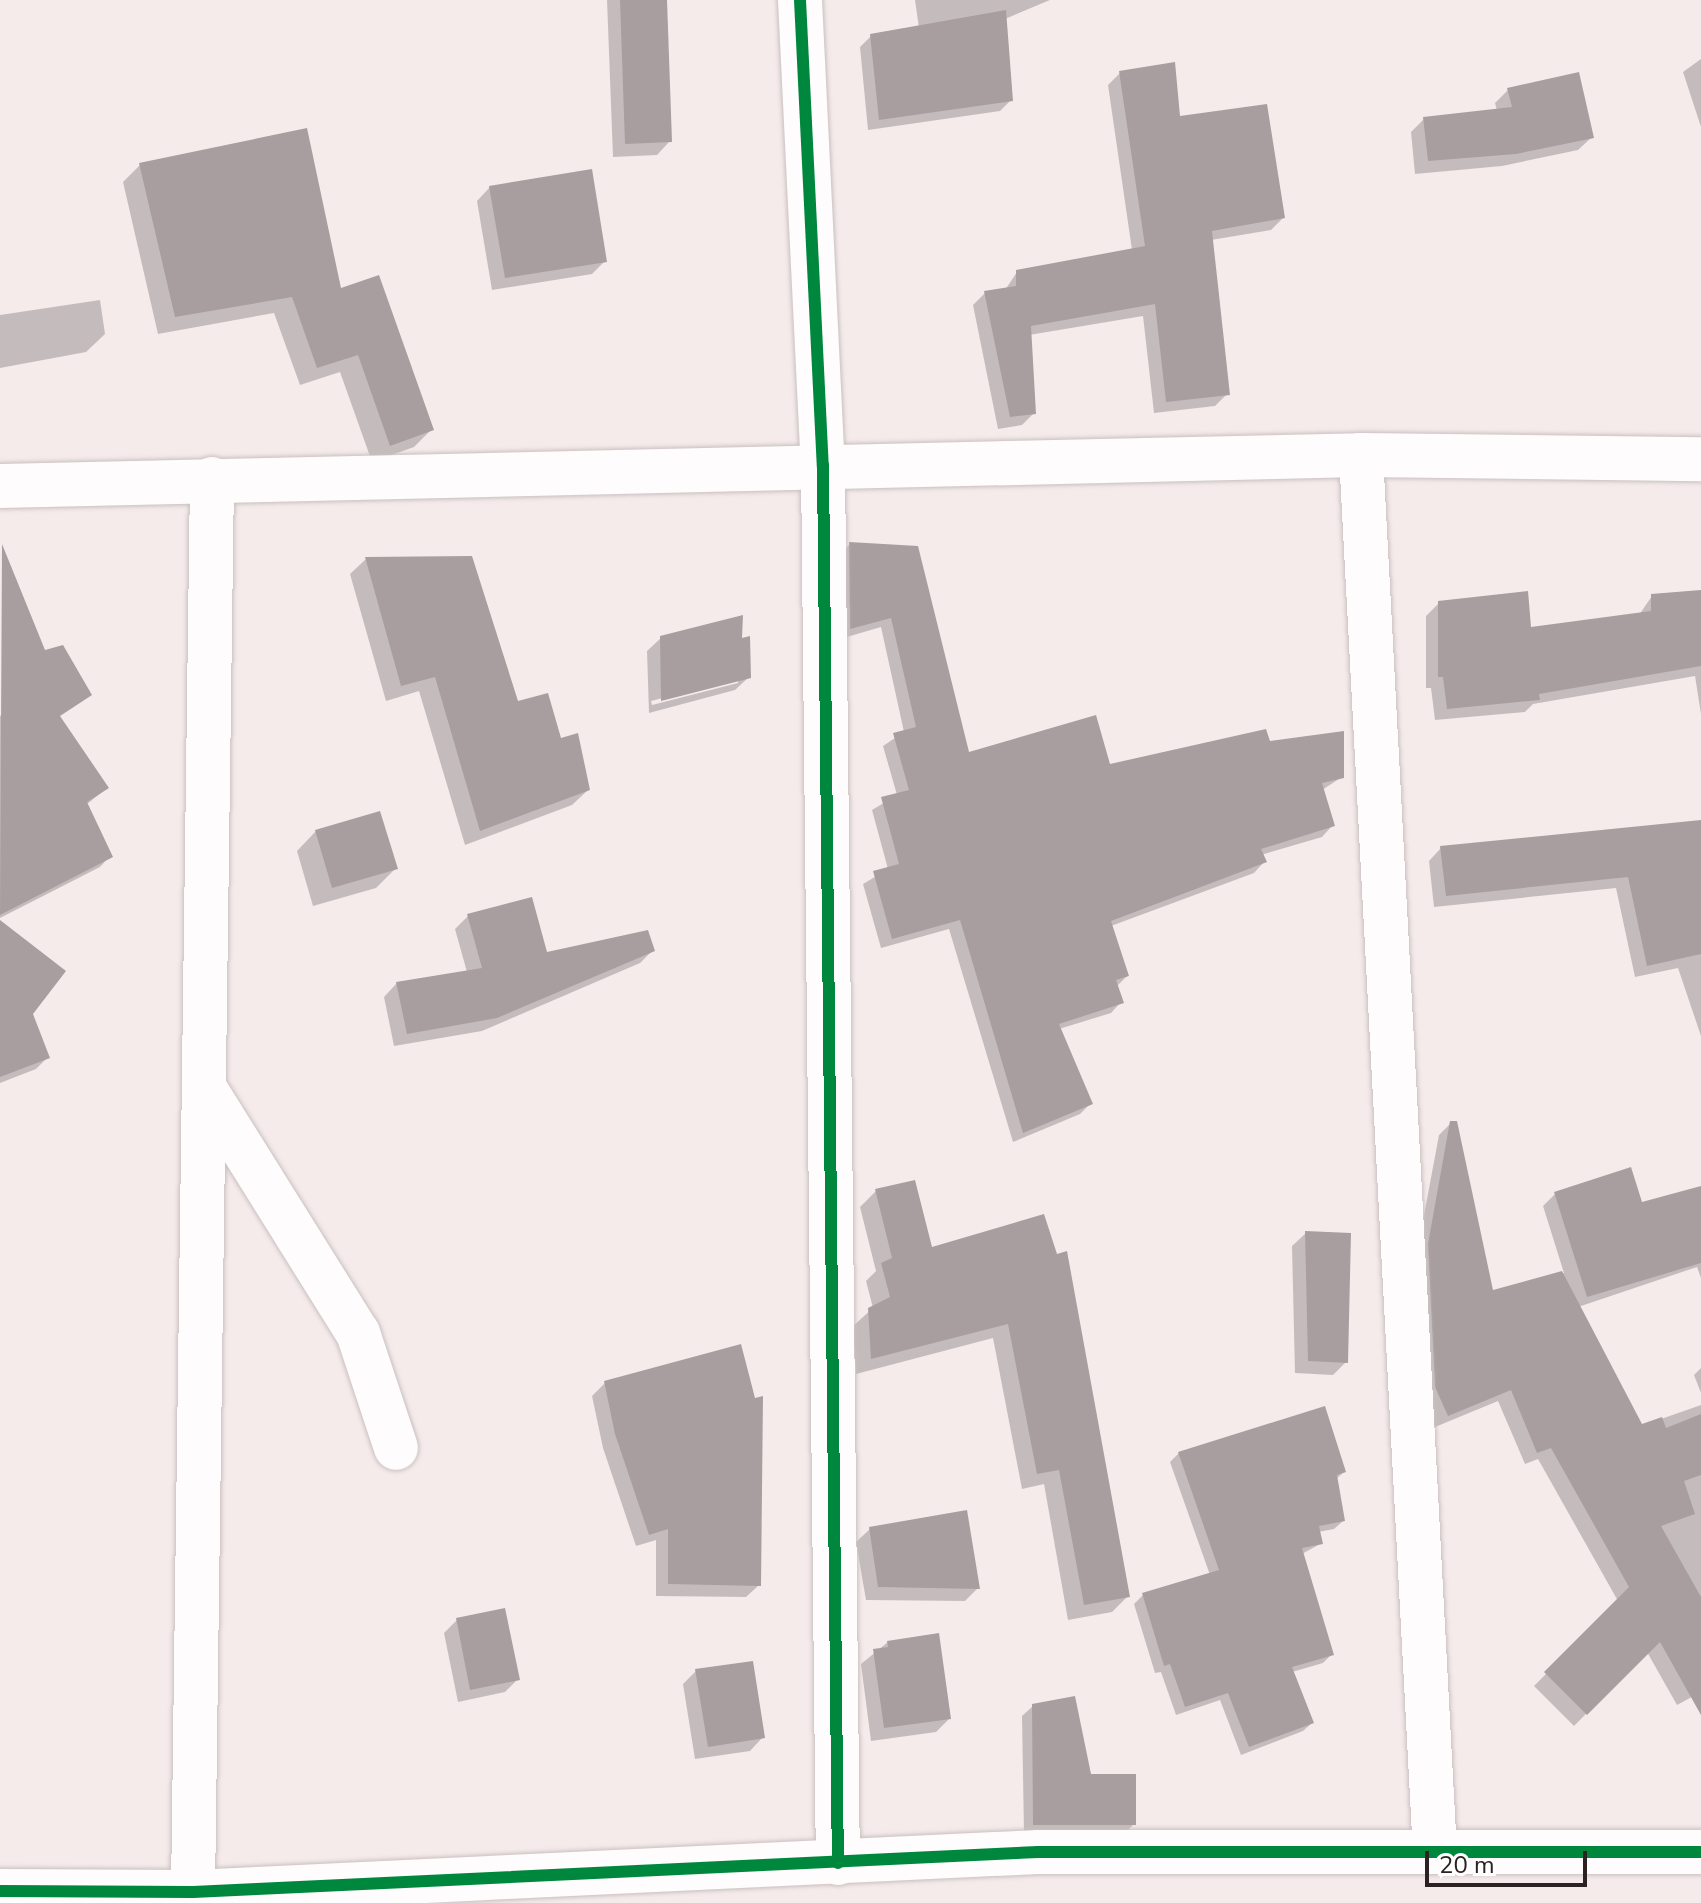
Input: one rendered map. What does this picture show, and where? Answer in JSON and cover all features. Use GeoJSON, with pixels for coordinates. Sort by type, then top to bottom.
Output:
{"type":"FeatureCollection","features":[{"type":"Feature","properties":{"kind":"street"},"geometry":{"type":"LineString","coordinates":[[800,0],[823,465],[838,1863]]}},
{"type":"Feature","properties":{"kind":"street"},"geometry":{"type":"LineString","coordinates":[[1361,455],[1435,1852]]}},
{"type":"Feature","properties":{"kind":"street"},"geometry":{"type":"LineString","coordinates":[[0,486],[1361,455],[1701,459]]}},
{"type":"Feature","properties":{"kind":"street"},"geometry":{"type":"LineString","coordinates":[[193,1892],[212,479]]}},
{"type":"Feature","properties":{"kind":"street"},"geometry":{"type":"LineString","coordinates":[[204,1087],[358,1333],[396,1448]]}},
{"type":"Feature","properties":{"kind":"street"},"geometry":{"type":"LineString","coordinates":[[0,1891],[193,1892],[1038,1852],[1701,1852]]}},
{"type":"Feature","properties":{"kind":"building"},"geometry":{"type":"Polygon","coordinates":[[[620,0],[667,0],[672,142],[625,144],[620,0]]]}},
{"type":"Feature","properties":{"kind":"building"},"geometry":{"type":"Polygon","coordinates":[[[1006,10],[1013,101],[879,120],[870,34],[1006,10]]]}},
{"type":"Feature","properties":{"kind":"building"},"geometry":{"type":"Polygon","coordinates":[[[1175,62],[1180,116],[1267,104],[1285,218],[1212,231],[1230,395],[1166,402],[1155,304],[1031,326],[1036,414],[1010,417],[984,291],[1016,286],[1016,270],[1145,246],[1119,71],[1175,62]]]}},
{"type":"Feature","properties":{"kind":"building"},"geometry":{"type":"Polygon","coordinates":[[[1579,72],[1594,138],[1516,154],[1428,161],[1423,117],[1512,107],[1507,88],[1579,72]]]}},
{"type":"Feature","properties":{"kind":"building"},"geometry":{"type":"Polygon","coordinates":[[[307,128],[341,288],[379,275],[434,430],[390,446],[358,355],[317,368],[292,297],[175,317],[139,163],[307,128]]]}},
{"type":"Feature","properties":{"kind":"building"},"geometry":{"type":"Polygon","coordinates":[[[592,169],[607,262],[505,278],[489,186],[592,169]]]}},
{"type":"Feature","properties":{"kind":"building"},"geometry":{"type":"Polygon","coordinates":[[[849,542],[918,546],[969,752],[1096,715],[1110,764],[1266,729],[1270,741],[1344,731],[1344,778],[1322,783],[1335,826],[1261,849],[1267,862],[1111,921],[1129,976],[1116,980],[1124,1003],[1059,1024],[1093,1104],[1023,1133],[960,920],[892,939],[873,871],[899,864],[881,797],[909,790],[893,733],[916,727],[891,618],[850,629],[849,542]]]}},
{"type":"Feature","properties":{"kind":"building"},"geometry":{"type":"Polygon","coordinates":[[[2,544],[45,650],[63,645],[92,695],[60,716],[109,788],[87,802],[113,857],[0,915],[2,544]]]}},
{"type":"Feature","properties":{"kind":"building"},"geometry":{"type":"Polygon","coordinates":[[[472,556],[518,701],[548,693],[561,738],[578,733],[590,790],[480,831],[435,677],[401,686],[365,557],[472,556]]]}},
{"type":"Feature","properties":{"kind":"building"},"geometry":{"type":"Polygon","coordinates":[[[1701,590],[1701,666],[1539,694],[1540,700],[1447,709],[1443,677],[1438,677],[1438,601],[1528,591],[1531,627],[1651,611],[1651,594],[1701,590]]]}},
{"type":"Feature","properties":{"kind":"building"},"geometry":{"type":"Polygon","coordinates":[[[743,615],[742,638],[750,636],[751,678],[661,701],[660,636],[743,615]]]}},
{"type":"Feature","properties":{"kind":"building"},"geometry":{"type":"Polygon","coordinates":[[[380,811],[398,869],[332,888],[315,830],[380,811]]]}},
{"type":"Feature","properties":{"kind":"building"},"geometry":{"type":"Polygon","coordinates":[[[1701,820],[1701,954],[1647,966],[1628,877],[1446,896],[1440,846],[1701,820]]]}},
{"type":"Feature","properties":{"kind":"building"},"geometry":{"type":"Polygon","coordinates":[[[532,897],[547,952],[648,930],[655,951],[497,1018],[407,1034],[396,982],[482,968],[467,914],[532,897]]]}},
{"type":"Feature","properties":{"kind":"building"},"geometry":{"type":"Polygon","coordinates":[[[0,920],[66,971],[33,1014],[50,1058],[0,1077],[0,920]]]}},
{"type":"Feature","properties":{"kind":"building"},"geometry":{"type":"Polygon","coordinates":[[[1450,1121],[1457,1121],[1493,1290],[1562,1271],[1642,1424],[1662,1417],[1666,1428],[1701,1414],[1701,1475],[1684,1481],[1695,1514],[1661,1526],[1701,1597],[1701,1715],[1660,1642],[1587,1715],[1544,1672],[1629,1587],[1551,1448],[1537,1453],[1511,1390],[1448,1416],[1435,1387],[1428,1244],[1450,1121]]]}},
{"type":"Feature","properties":{"kind":"building"},"geometry":{"type":"Polygon","coordinates":[[[1631,1167],[1642,1202],[1701,1186],[1701,1263],[1587,1297],[1554,1192],[1631,1167]]]}},
{"type":"Feature","properties":{"kind":"building"},"geometry":{"type":"Polygon","coordinates":[[[915,1180],[932,1247],[1044,1214],[1057,1254],[1067,1251],[1130,1597],[1084,1605],[1059,1470],[1037,1474],[1008,1324],[871,1359],[868,1308],[890,1297],[881,1263],[892,1258],[875,1189],[915,1180]]]}},
{"type":"Feature","properties":{"kind":"building"},"geometry":{"type":"Polygon","coordinates":[[[1305,1231],[1351,1233],[1348,1363],[1308,1361],[1305,1231]]]}},
{"type":"Feature","properties":{"kind":"building"},"geometry":{"type":"Polygon","coordinates":[[[741,1344],[755,1398],[763,1396],[761,1586],[668,1584],[668,1529],[649,1535],[615,1434],[604,1381],[741,1344]]]}},
{"type":"Feature","properties":{"kind":"building"},"geometry":{"type":"Polygon","coordinates":[[[1325,1406],[1346,1472],[1337,1475],[1345,1521],[1319,1526],[1323,1544],[1302,1548],[1334,1655],[1292,1667],[1314,1723],[1249,1747],[1228,1693],[1185,1707],[1170,1664],[1164,1666],[1142,1593],[1219,1570],[1178,1452],[1325,1406]]]}},
{"type":"Feature","properties":{"kind":"building"},"geometry":{"type":"Polygon","coordinates":[[[967,1510],[980,1589],[878,1587],[869,1527],[967,1510]]]}},
{"type":"Feature","properties":{"kind":"building"},"geometry":{"type":"Polygon","coordinates":[[[505,1608],[520,1680],[470,1690],[456,1618],[505,1608]]]}},
{"type":"Feature","properties":{"kind":"building"},"geometry":{"type":"Polygon","coordinates":[[[939,1633],[951,1719],[884,1728],[873,1649],[888,1647],[887,1641],[939,1633]]]}},
{"type":"Feature","properties":{"kind":"building"},"geometry":{"type":"Polygon","coordinates":[[[753,1661],[765,1738],[708,1747],[695,1669],[753,1661]]]}},
{"type":"Feature","properties":{"kind":"building"},"geometry":{"type":"Polygon","coordinates":[[[1075,1696],[1091,1774],[1136,1774],[1136,1825],[1033,1825],[1032,1704],[1075,1696]]]}},
{"type":"Feature","properties":{"kind":"cycle path"},"geometry":{"type":"LineString","coordinates":[[800,0],[823,465],[838,1863]]}},
{"type":"Feature","properties":{"kind":"cycle path"},"geometry":{"type":"LineString","coordinates":[[0,1891],[193,1892],[1038,1852],[1701,1852]]}}]}
